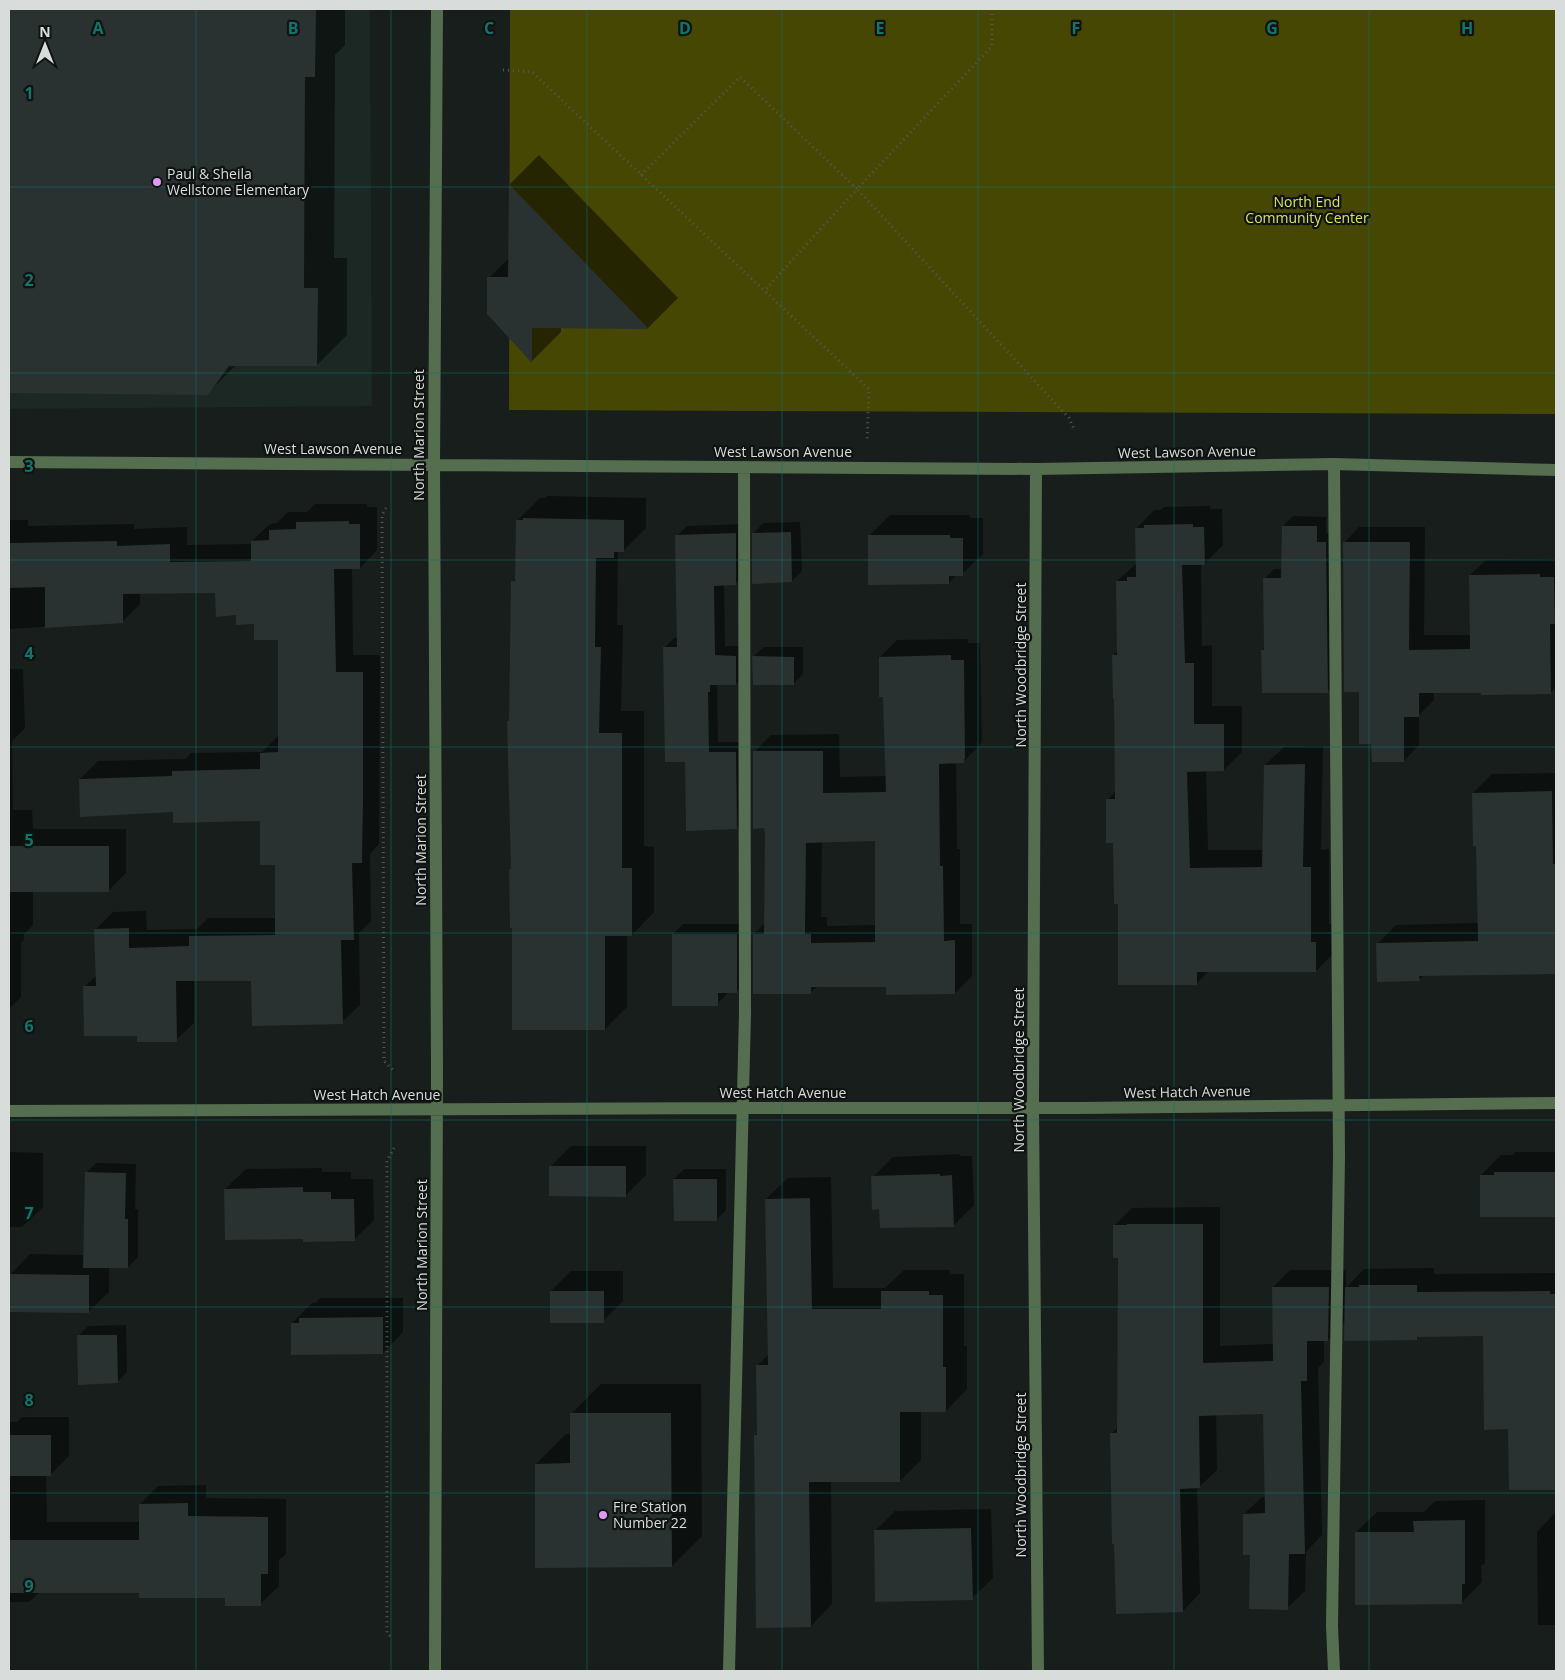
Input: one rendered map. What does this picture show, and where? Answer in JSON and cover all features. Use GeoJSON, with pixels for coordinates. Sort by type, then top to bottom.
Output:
{"type":"FeatureCollection","features":[{"type":"Feature","properties":{"kind":"street","name":"North Marion Street"},"geometry":{"type":"LineString","coordinates":[[435,1671],[437,1110],[434,465],[437,9]]}},
{"type":"Feature","properties":{"kind":"street","name":"West Lawson Avenue"},"geometry":{"type":"LineString","coordinates":[[9,462],[1036,469],[1334,464],[1556,470]]}},
{"type":"Feature","properties":{"kind":"street"},"geometry":{"type":"LineString","coordinates":[[1334,464],[1339,1157],[1332,1626],[1334,1671]]}},
{"type":"Feature","properties":{"kind":"street"},"geometry":{"type":"LineString","coordinates":[[729,1671],[743,1108],[744,467]]}},
{"type":"Feature","properties":{"kind":"street","name":"North Woodbridge Street"},"geometry":{"type":"LineString","coordinates":[[1036,469],[1033,1108],[1038,1671]]}},
{"type":"Feature","properties":{"kind":"street","name":"West Hatch Avenue"},"geometry":{"type":"LineString","coordinates":[[9,1110],[1033,1108],[1556,1102]]}},
{"type":"Feature","properties":{"kind":"path"},"geometry":{"type":"LineString","coordinates":[[765,290],[856,189],[992,46],[992,9]]}},
{"type":"Feature","properties":{"kind":"path"},"geometry":{"type":"LineString","coordinates":[[504,70],[532,72],[869,389],[866,468]]}},
{"type":"Feature","properties":{"kind":"path"},"geometry":{"type":"LineString","coordinates":[[642,175],[740,77],[856,189],[1069,418],[1074,429]]}},
{"type":"Feature","properties":{"kind":"path"},"geometry":{"type":"LineString","coordinates":[[386,508],[382,515],[384,1061],[394,1071]]}},
{"type":"Feature","properties":{"kind":"path"},"geometry":{"type":"LineString","coordinates":[[390,1636],[387,1633],[387,1161],[394,1148]]}},
{"type":"Feature","properties":{"kind":"shaded area","name":"Paul & Sheila Wellstone Elementary"},"geometry":{"type":"Polygon","coordinates":[[[9,9],[370,9],[372,406],[9,409],[9,9]]]}},
{"type":"Feature","properties":{"kind":"green space","name":"North End Community Center"},"geometry":{"type":"Polygon","coordinates":[[[510,9],[1556,9],[1556,414],[509,410],[510,9]]]}},
{"type":"Feature","properties":{"kind":"building","name":"Paul & Sheila Wellstone Elementary"},"geometry":{"type":"Polygon","coordinates":[[[9,9],[316,9],[315,77],[305,77],[304,288],[318,288],[317,366],[229,366],[208,395],[9,393],[9,9]]]}},
{"type":"Feature","properties":{"kind":"building"},"geometry":{"type":"Polygon","coordinates":[[[509,184],[649,329],[532,328],[532,363],[487,314],[487,277],[508,277],[509,184]]]}},
{"type":"Feature","properties":{"kind":"building"},"geometry":{"type":"Polygon","coordinates":[[[523,518],[624,520],[624,552],[614,552],[614,558],[596,558],[595,647],[601,647],[599,733],[622,733],[622,868],[632,868],[632,936],[605,936],[605,1030],[512,1030],[512,928],[510,928],[509,869],[511,869],[507,721],[509,721],[511,581],[515,581],[516,520],[523,520],[523,518]]]}},
{"type":"Feature","properties":{"kind":"building"},"geometry":{"type":"Polygon","coordinates":[[[349,521],[349,524],[360,524],[360,569],[334,569],[336,672],[363,672],[363,799],[362,863],[352,863],[354,940],[341,940],[343,1024],[252,1026],[251,981],[176,981],[177,1042],[137,1042],[137,1036],[84,1036],[83,986],[96,986],[94,929],[129,928],[129,948],[189,946],[189,936],[275,935],[275,865],[260,865],[260,821],[173,823],[173,812],[80,817],[79,779],[172,776],[172,771],[260,769],[260,753],[278,752],[278,640],[254,640],[254,624],[236,625],[236,615],[216,617],[215,593],[123,594],[123,623],[45,628],[45,587],[9,588],[9,543],[117,541],[117,546],[170,544],[170,562],[251,561],[251,541],[269,540],[269,530],[296,529],[296,522],[349,521]]]}},
{"type":"Feature","properties":{"kind":"building"},"geometry":{"type":"Polygon","coordinates":[[[1193,524],[1193,527],[1204,527],[1205,565],[1182,565],[1185,663],[1194,663],[1194,724],[1224,724],[1224,771],[1187,772],[1190,868],[1262,867],[1264,765],[1305,764],[1303,867],[1311,867],[1311,942],[1316,942],[1316,972],[1197,972],[1197,985],[1118,985],[1118,904],[1114,904],[1113,843],[1106,843],[1106,799],[1115,799],[1112,655],[1117,655],[1116,581],[1127,581],[1127,577],[1136,577],[1135,528],[1144,528],[1144,525],[1193,524]]]}},
{"type":"Feature","properties":{"kind":"building"},"geometry":{"type":"Polygon","coordinates":[[[1282,526],[1317,526],[1317,542],[1326,542],[1328,693],[1262,693],[1261,650],[1264,650],[1263,578],[1281,578],[1282,526]]]}},
{"type":"Feature","properties":{"kind":"building"},"geometry":{"type":"Polygon","coordinates":[[[791,532],[792,582],[752,584],[752,533],[791,532]]]}},
{"type":"Feature","properties":{"kind":"building"},"geometry":{"type":"Polygon","coordinates":[[[736,533],[736,585],[714,586],[715,655],[736,656],[736,685],[710,685],[710,692],[708,692],[709,752],[736,752],[737,829],[686,831],[685,762],[665,762],[663,647],[677,647],[675,535],[736,533]]]}},
{"type":"Feature","properties":{"kind":"building"},"geometry":{"type":"Polygon","coordinates":[[[868,535],[950,535],[950,538],[963,538],[963,576],[949,576],[949,584],[868,585],[868,535]]]}},
{"type":"Feature","properties":{"kind":"building"},"geometry":{"type":"Polygon","coordinates":[[[1343,542],[1410,542],[1409,650],[1470,649],[1469,575],[1540,574],[1540,577],[1554,577],[1555,624],[1550,624],[1551,694],[1481,695],[1481,693],[1419,693],[1419,717],[1404,717],[1404,762],[1372,762],[1371,744],[1359,744],[1359,692],[1344,692],[1343,542]]]}},
{"type":"Feature","properties":{"kind":"building"},"geometry":{"type":"Polygon","coordinates":[[[951,655],[951,660],[964,660],[965,759],[964,763],[939,764],[940,866],[943,866],[944,941],[955,940],[955,994],[886,995],[886,987],[811,987],[811,994],[753,994],[753,934],[764,934],[765,835],[764,828],[753,829],[753,751],[823,751],[823,793],[886,792],[883,697],[879,697],[879,657],[951,655]],[[875,841],[806,843],[805,934],[811,934],[811,943],[875,942],[875,841]]]}},
{"type":"Feature","properties":{"kind":"building"},"geometry":{"type":"Polygon","coordinates":[[[752,656],[794,657],[794,685],[753,685],[752,656]]]}},
{"type":"Feature","properties":{"kind":"building"},"geometry":{"type":"Polygon","coordinates":[[[1552,791],[1553,864],[1555,864],[1556,905],[1556,974],[1419,976],[1420,981],[1377,982],[1376,943],[1478,941],[1476,846],[1473,846],[1472,793],[1552,791]]]}},
{"type":"Feature","properties":{"kind":"building"},"geometry":{"type":"Polygon","coordinates":[[[9,846],[109,846],[109,892],[9,892],[9,846]]]}},
{"type":"Feature","properties":{"kind":"building"},"geometry":{"type":"Polygon","coordinates":[[[672,934],[737,934],[737,993],[718,993],[718,1006],[672,1006],[672,934]]]}},
{"type":"Feature","properties":{"kind":"building"},"geometry":{"type":"Polygon","coordinates":[[[549,1166],[626,1166],[626,1197],[549,1196],[549,1166]]]}},
{"type":"Feature","properties":{"kind":"building"},"geometry":{"type":"Polygon","coordinates":[[[85,1172],[126,1173],[125,1219],[128,1219],[128,1268],[83,1268],[85,1172]]]}},
{"type":"Feature","properties":{"kind":"building"},"geometry":{"type":"Polygon","coordinates":[[[1494,1172],[1556,1172],[1556,1217],[1480,1217],[1480,1175],[1494,1175],[1494,1172]]]}},
{"type":"Feature","properties":{"kind":"building"},"geometry":{"type":"Polygon","coordinates":[[[940,1174],[940,1176],[952,1175],[954,1227],[880,1228],[879,1209],[872,1210],[871,1176],[940,1174]]]}},
{"type":"Feature","properties":{"kind":"building"},"geometry":{"type":"Polygon","coordinates":[[[673,1179],[717,1179],[717,1221],[674,1221],[673,1179]]]}},
{"type":"Feature","properties":{"kind":"building"},"geometry":{"type":"Polygon","coordinates":[[[303,1187],[303,1192],[331,1192],[331,1199],[354,1199],[355,1241],[303,1242],[303,1239],[225,1240],[224,1189],[303,1187]]]}},
{"type":"Feature","properties":{"kind":"building"},"geometry":{"type":"Polygon","coordinates":[[[810,1198],[812,1309],[881,1309],[881,1291],[929,1291],[929,1295],[943,1295],[943,1367],[946,1367],[946,1412],[900,1412],[900,1482],[809,1482],[811,1627],[756,1628],[754,1435],[757,1435],[756,1365],[768,1365],[765,1199],[810,1198]]]}},
{"type":"Feature","properties":{"kind":"building"},"geometry":{"type":"Polygon","coordinates":[[[1203,1224],[1203,1363],[1273,1361],[1272,1287],[1329,1287],[1328,1341],[1307,1341],[1307,1381],[1301,1381],[1305,1554],[1289,1554],[1288,1610],[1249,1609],[1250,1555],[1243,1555],[1243,1514],[1265,1513],[1263,1414],[1199,1416],[1200,1488],[1180,1489],[1183,1612],[1116,1614],[1114,1544],[1112,1544],[1110,1433],[1117,1433],[1118,1258],[1113,1258],[1113,1225],[1203,1224]]]}},
{"type":"Feature","properties":{"kind":"building"},"geometry":{"type":"Polygon","coordinates":[[[9,1274],[89,1275],[89,1313],[9,1312],[9,1274]]]}},
{"type":"Feature","properties":{"kind":"building"},"geometry":{"type":"Polygon","coordinates":[[[1359,1285],[1417,1285],[1417,1292],[1550,1291],[1550,1294],[1556,1294],[1556,1490],[1509,1490],[1508,1429],[1484,1430],[1483,1336],[1417,1337],[1417,1340],[1344,1341],[1345,1287],[1359,1287],[1359,1285]]]}},
{"type":"Feature","properties":{"kind":"building"},"geometry":{"type":"Polygon","coordinates":[[[550,1291],[604,1291],[604,1323],[550,1323],[550,1291]]]}},
{"type":"Feature","properties":{"kind":"building"},"geometry":{"type":"Polygon","coordinates":[[[383,1317],[383,1354],[291,1355],[291,1323],[299,1323],[299,1318],[383,1317]]]}},
{"type":"Feature","properties":{"kind":"building"},"geometry":{"type":"Polygon","coordinates":[[[77,1335],[117,1335],[118,1383],[78,1385],[77,1335]]]}},
{"type":"Feature","properties":{"kind":"building","name":"Fire Station Number 22"},"geometry":{"type":"Polygon","coordinates":[[[570,1413],[671,1413],[672,1567],[535,1568],[535,1464],[570,1463],[570,1413]]]}},
{"type":"Feature","properties":{"kind":"building"},"geometry":{"type":"Polygon","coordinates":[[[9,1435],[51,1435],[51,1476],[9,1476],[9,1435]]]}},
{"type":"Feature","properties":{"kind":"building"},"geometry":{"type":"Polygon","coordinates":[[[188,1503],[188,1516],[268,1517],[268,1574],[261,1574],[261,1606],[225,1606],[225,1598],[139,1598],[139,1593],[9,1593],[9,1540],[139,1540],[139,1504],[188,1503]]]}},
{"type":"Feature","properties":{"kind":"building"},"geometry":{"type":"Polygon","coordinates":[[[1465,1520],[1465,1584],[1462,1584],[1462,1604],[1355,1605],[1355,1532],[1414,1532],[1413,1521],[1465,1520]]]}},
{"type":"Feature","properties":{"kind":"building"},"geometry":{"type":"Polygon","coordinates":[[[971,1528],[973,1600],[875,1602],[874,1530],[971,1528]]]}},
{"type":"Feature","properties":{"kind":"place","name":"Paul & Sheila Wellstone Elementary"},"geometry":{"type":"Point","coordinates":[157,182]}},
{"type":"Feature","properties":{"kind":"place","name":"Fire Station Number 22"},"geometry":{"type":"Point","coordinates":[603,1515]}}]}
